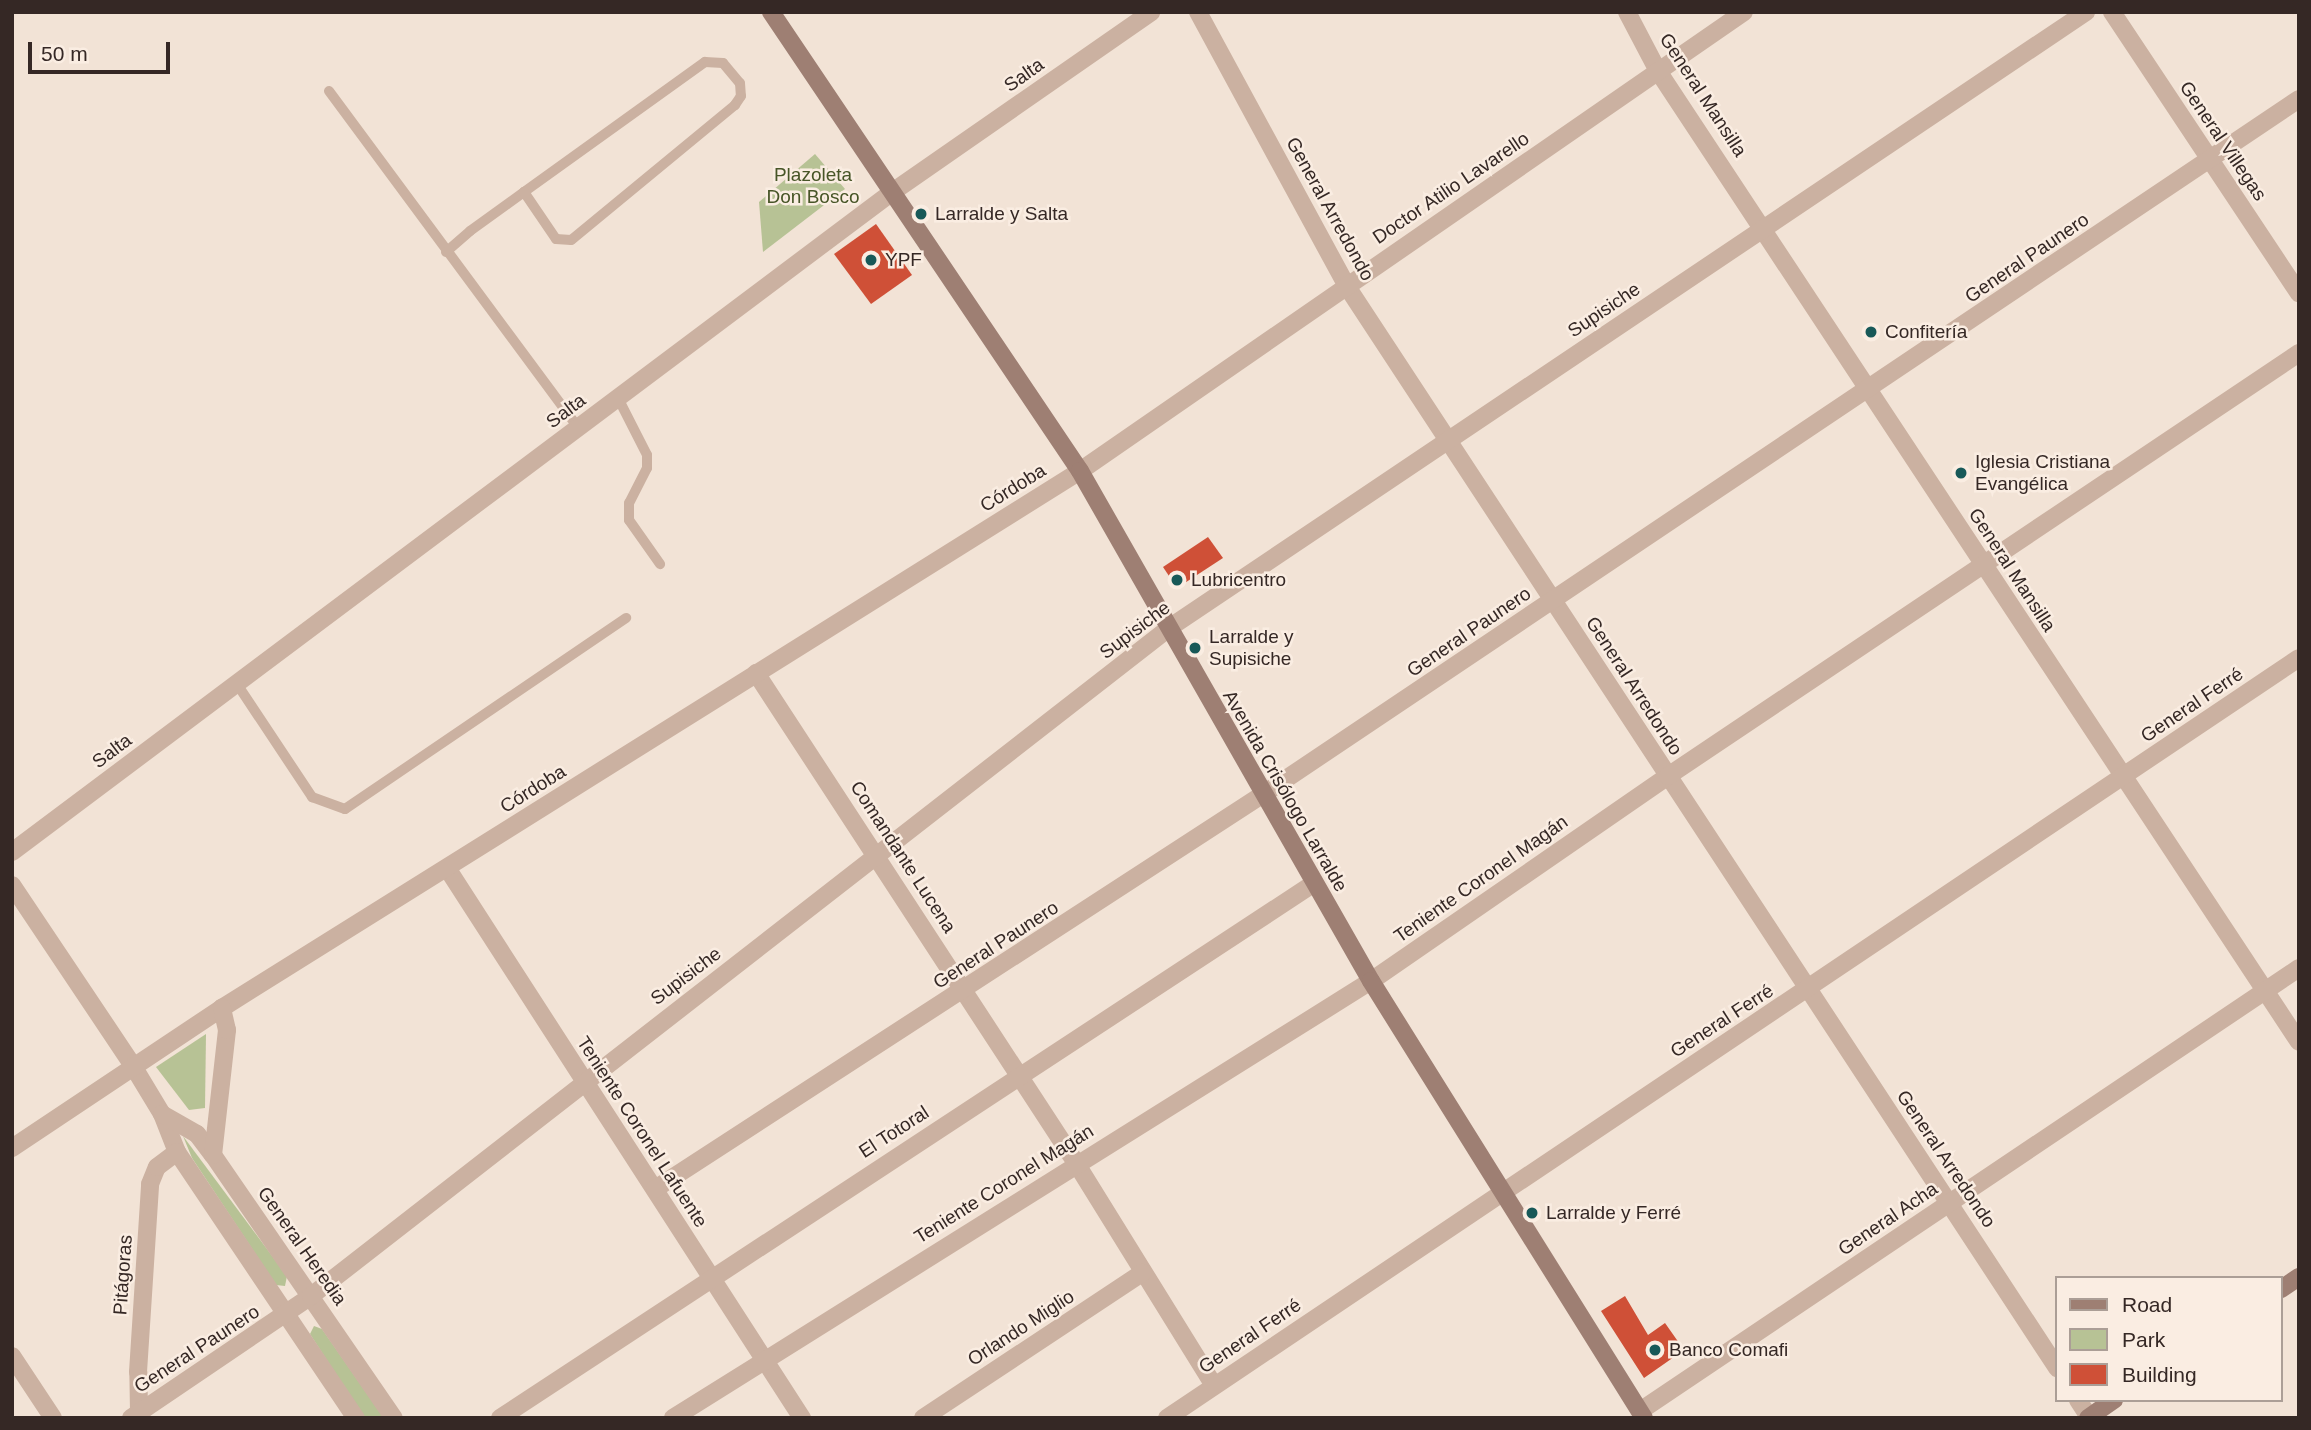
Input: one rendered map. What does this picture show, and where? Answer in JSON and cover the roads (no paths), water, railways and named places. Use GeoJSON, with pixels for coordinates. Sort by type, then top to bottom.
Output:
{"type":"FeatureCollection","features":[{"type":"Feature","properties":{"kind":"main road","name":"Avenida Crisólogo Larralde"},"geometry":{"type":"LineString","coordinates":[[771,12],[1080,471],[1313,884],[1642,1414]]}},
{"type":"Feature","properties":{"kind":"main road"},"geometry":{"type":"LineString","coordinates":[[2283,1288],[2299,1277]]}},
{"type":"Feature","properties":{"kind":"main road"},"geometry":{"type":"LineString","coordinates":[[2088,1418],[2111,1402]]}},
{"type":"Feature","properties":{"kind":"street","name":"Salta"},"geometry":{"type":"LineString","coordinates":[[12,852],[891,193],[1151,12]]}},
{"type":"Feature","properties":{"kind":"street","name":"General Arredondo"},"geometry":{"type":"LineString","coordinates":[[1198,12],[1346,285],[1807,990],[1951,1202],[2056,1366]]}},
{"type":"Feature","properties":{"kind":"street","name":"General Mansilla"},"geometry":{"type":"LineString","coordinates":[[1628,12],[1658,71],[1765,228],[1983,566],[2299,1042]]}},
{"type":"Feature","properties":{"kind":"street","name":"Doctor Atilio Lavarello"},"geometry":{"type":"LineString","coordinates":[[1080,471],[1744,12]]}},
{"type":"Feature","properties":{"kind":"street","name":"Supisiche"},"geometry":{"type":"LineString","coordinates":[[286,1315],[584,1080],[1169,628],[2085,12]]}},
{"type":"Feature","properties":{"kind":"street","name":"General Villegas"},"geometry":{"type":"LineString","coordinates":[[2112,12],[2299,293]]}},
{"type":"Feature","properties":{"kind":"street","name":"General Paunero"},"geometry":{"type":"LineString","coordinates":[[655,1189],[965,991],[1262,795],[1870,390],[2299,99]]}},
{"type":"Feature","properties":{"kind":"street","name":"Teniente Coronel Magán"},"geometry":{"type":"LineString","coordinates":[[673,1418],[1076,1163],[1371,981],[1668,776],[2299,353]]}},
{"type":"Feature","properties":{"kind":"street","name":"Córdoba"},"geometry":{"type":"LineString","coordinates":[[12,1148],[222,1008],[1080,471]]}},
{"type":"Feature","properties":{"kind":"street","name":"General Ferré"},"geometry":{"type":"LineString","coordinates":[[1167,1418],[2299,658]]}},
{"type":"Feature","properties":{"kind":"street","name":"Comandante Lucena"},"geometry":{"type":"LineString","coordinates":[[756,673],[878,855],[1019,1074],[1214,1386]]}},
{"type":"Feature","properties":{"kind":"street","name":"Teniente Coronel Lafuente"},"geometry":{"type":"LineString","coordinates":[[447,868],[802,1418]]}},
{"type":"Feature","properties":{"kind":"street","name":"El Totoral"},"geometry":{"type":"LineString","coordinates":[[500,1418],[1019,1074],[1313,884]]}},
{"type":"Feature","properties":{"kind":"street","name":"General Heredia"},"geometry":{"type":"LineString","coordinates":[[12,885],[133,1066],[162,1114],[177,1152],[356,1418]]}},
{"type":"Feature","properties":{"kind":"street","name":"General Acha"},"geometry":{"type":"LineString","coordinates":[[1642,1414],[2299,968]]}},
{"type":"Feature","properties":{"kind":"street"},"geometry":{"type":"LineString","coordinates":[[213,1155],[227,1030],[222,1008]]}},
{"type":"Feature","properties":{"kind":"street","name":"General Heredia"},"geometry":{"type":"LineString","coordinates":[[162,1114],[197,1134],[394,1418]]}},
{"type":"Feature","properties":{"kind":"street","name":"Pitágoras"},"geometry":{"type":"LineString","coordinates":[[135,1415],[150,1184],[157,1167],[177,1152]]}},
{"type":"Feature","properties":{"kind":"street","name":"Orlando Miglio"},"geometry":{"type":"LineString","coordinates":[[923,1418],[1142,1273]]}},
{"type":"Feature","properties":{"kind":"street","name":"General Paunero"},"geometry":{"type":"LineString","coordinates":[[135,1415],[286,1315]]}},
{"type":"Feature","properties":{"kind":"street"},"geometry":{"type":"LineString","coordinates":[[12,1356],[53,1418]]}},
{"type":"Feature","properties":{"kind":"street"},"geometry":{"type":"LineString","coordinates":[[2079,1402],[2088,1418]]}},
{"type":"Feature","properties":{"kind":"lane"},"geometry":{"type":"LineString","coordinates":[[446,252],[524,192],[705,62],[723,62],[740,83],[741,96],[735,105],[571,240],[556,239],[524,192]]}},
{"type":"Feature","properties":{"kind":"lane"},"geometry":{"type":"LineString","coordinates":[[329,91],[578,428]]}},
{"type":"Feature","properties":{"kind":"lane"},"geometry":{"type":"LineString","coordinates":[[618,398],[647,455],[647,468],[629,503],[629,520],[660,564]]}},
{"type":"Feature","properties":{"kind":"lane"},"geometry":{"type":"LineString","coordinates":[[237,684],[312,797],[345,809],[626,618]]}},
{"type":"Feature","properties":{"kind":"place","name":"Larralde y Salta"},"geometry":{"type":"Point","coordinates":[921,214]}},
{"type":"Feature","properties":{"kind":"place","name":"YPF"},"geometry":{"type":"Point","coordinates":[871,260]}},
{"type":"Feature","properties":{"kind":"place","name":"Confitería"},"geometry":{"type":"Point","coordinates":[1871,332]}},
{"type":"Feature","properties":{"kind":"place","name":"Iglesia Cristiana Evangélica"},"geometry":{"type":"Point","coordinates":[1961,473]}},
{"type":"Feature","properties":{"kind":"place","name":"Lubricentro"},"geometry":{"type":"Point","coordinates":[1177,580]}},
{"type":"Feature","properties":{"kind":"place","name":"Larralde y Supisiche"},"geometry":{"type":"Point","coordinates":[1195,648]}},
{"type":"Feature","properties":{"kind":"place","name":"Larralde y Ferré"},"geometry":{"type":"Point","coordinates":[1532,1213]}},
{"type":"Feature","properties":{"kind":"place","name":"Banco Comafi"},"geometry":{"type":"Point","coordinates":[1655,1350]}},
{"type":"Feature","properties":{"kind":"park label","name":"Plazoleta Don Bosco"},"geometry":{"type":"Point","coordinates":[813,186]}}]}
